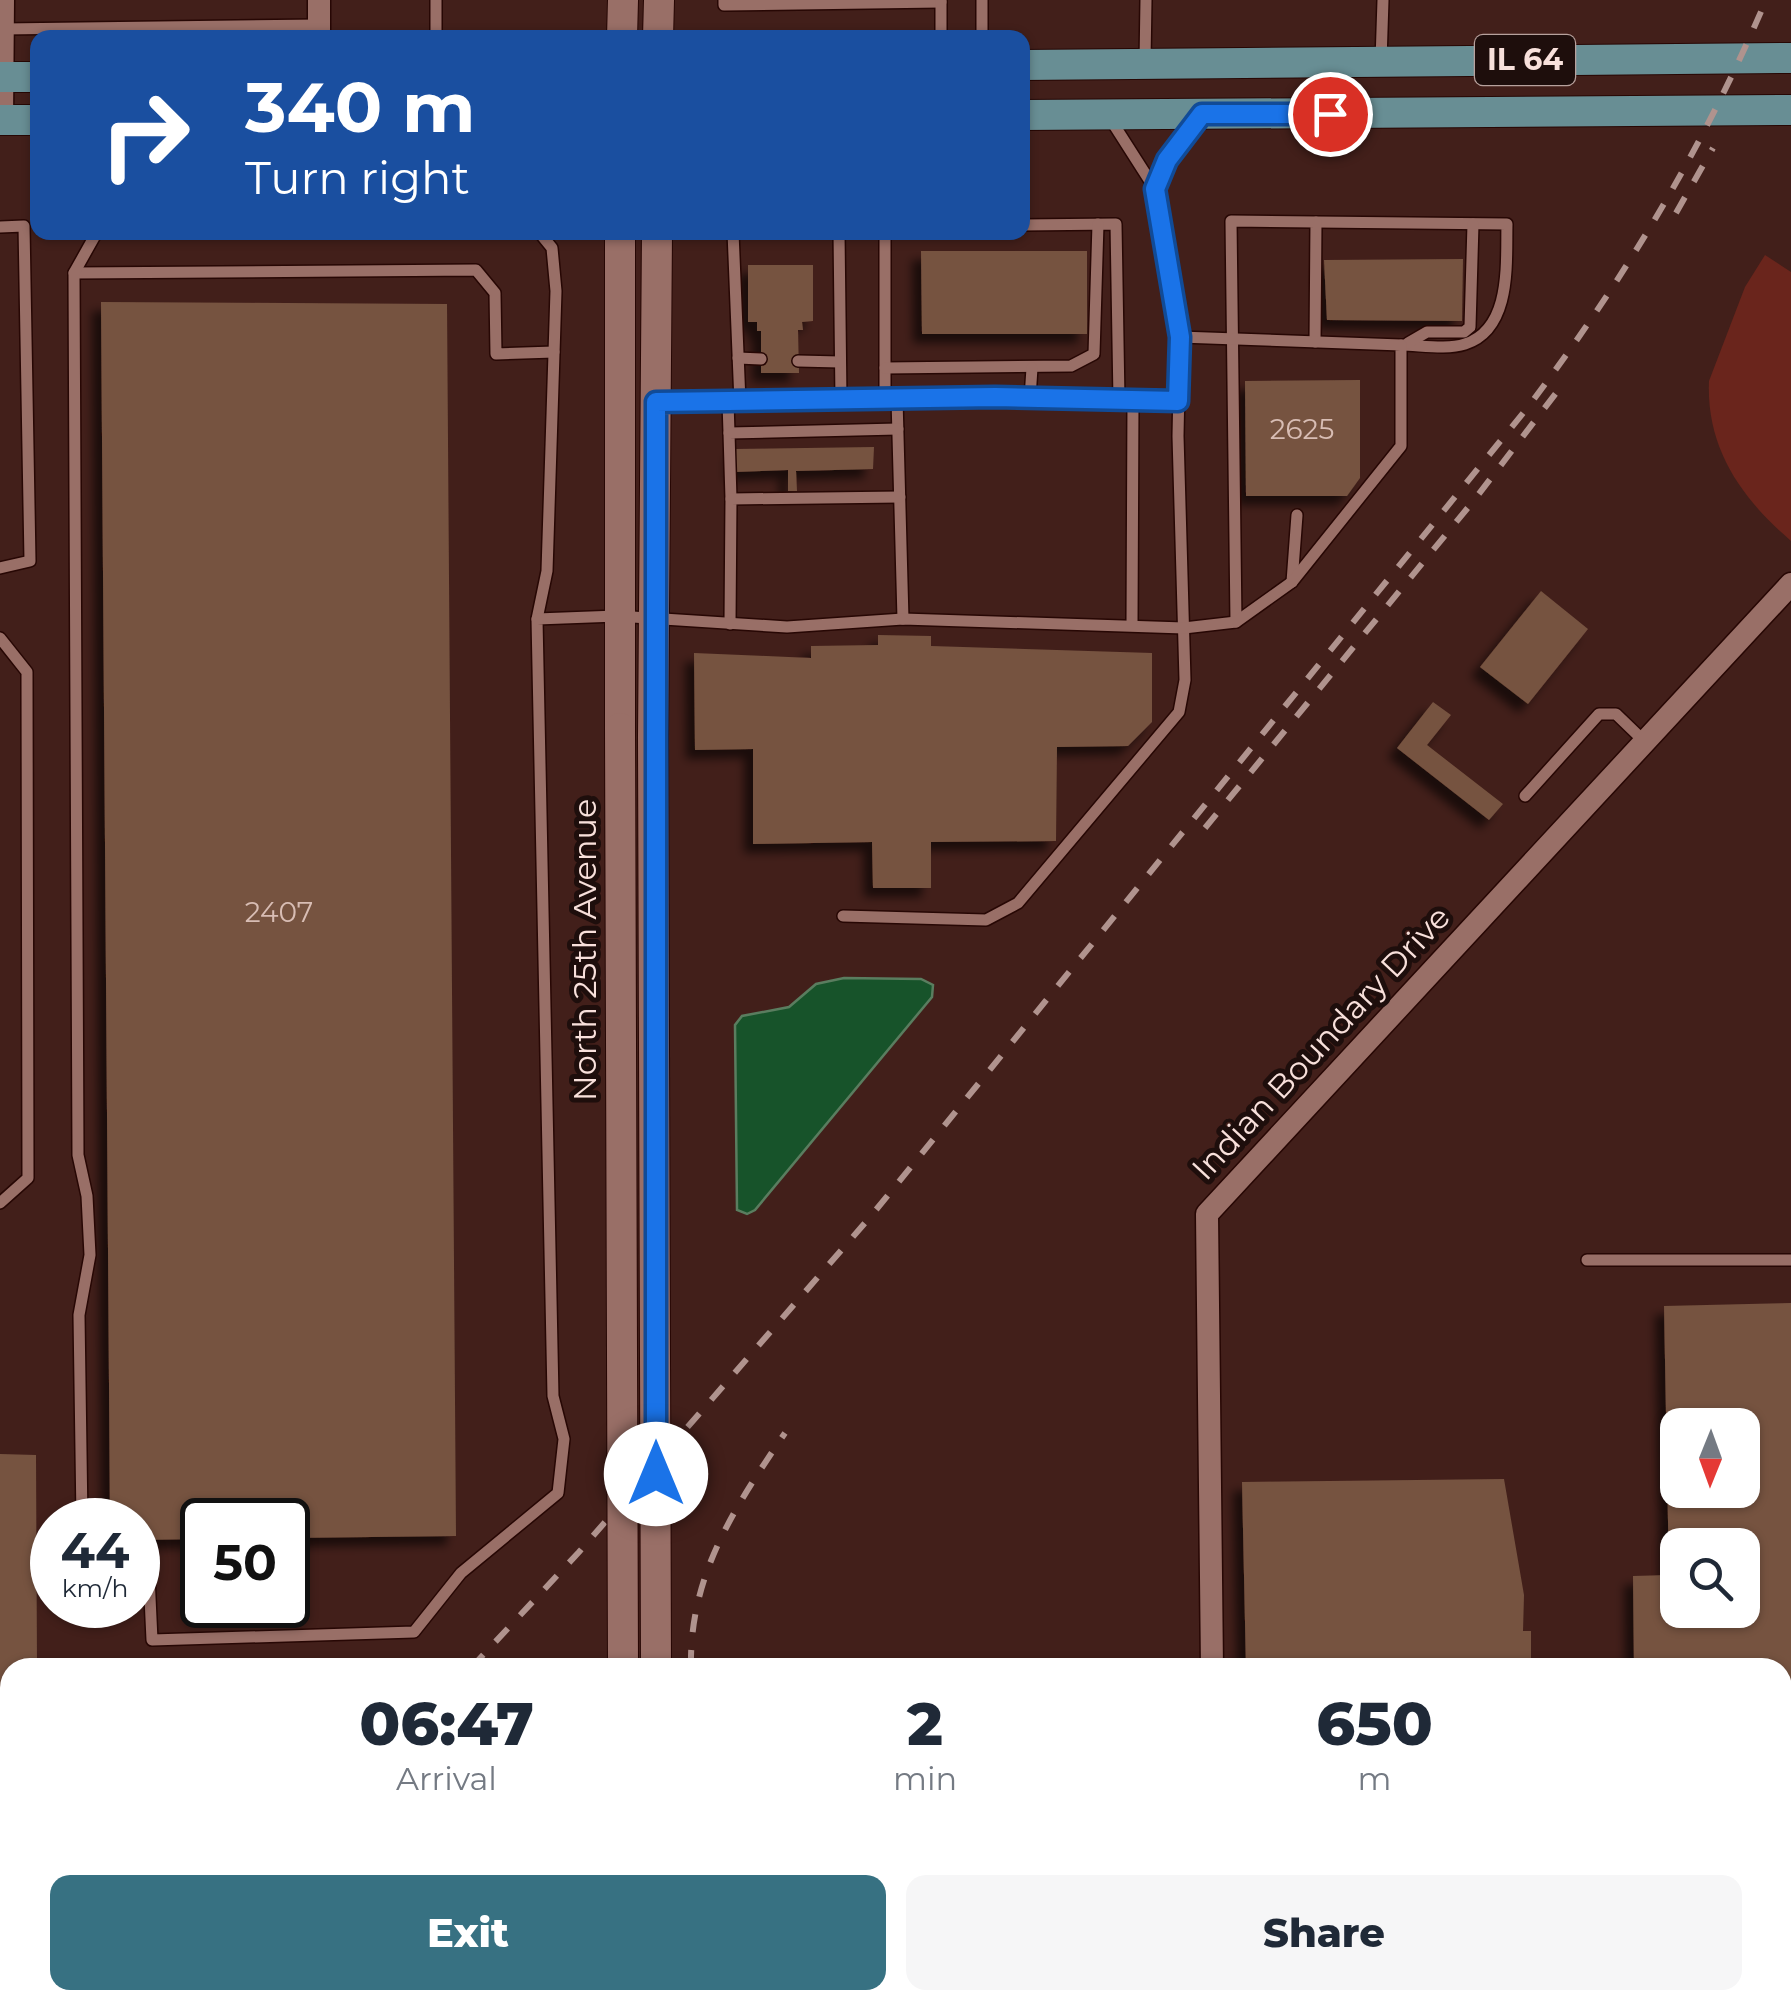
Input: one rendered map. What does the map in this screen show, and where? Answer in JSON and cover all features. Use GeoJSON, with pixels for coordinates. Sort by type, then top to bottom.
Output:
{"type":"FeatureCollection","features":[{"type":"Feature","properties":{"kind":"main road"},"geometry":{"type":"LineString","coordinates":[[622,30],[623,0]]}},
{"type":"Feature","properties":{"kind":"main road"},"geometry":{"type":"LineString","coordinates":[[658,30],[659,0]]}},
{"type":"Feature","properties":{"kind":"main road","name":"IL 64"},"geometry":{"type":"LineString","coordinates":[[1030,64],[1791,58]]}},
{"type":"Feature","properties":{"kind":"main road"},"geometry":{"type":"LineString","coordinates":[[1144,63],[1146,114]]}},
{"type":"Feature","properties":{"kind":"main road"},"geometry":{"type":"LineString","coordinates":[[1,77],[30,77]]}},
{"type":"Feature","properties":{"kind":"main road","name":"IL 64"},"geometry":{"type":"LineString","coordinates":[[1030,114],[1791,110]]}},
{"type":"Feature","properties":{"kind":"main road"},"geometry":{"type":"LineString","coordinates":[[1,120],[30,120]]}},
{"type":"Feature","properties":{"kind":"main road","name":"North 25th Avenue"},"geometry":{"type":"LineString","coordinates":[[620,240],[617,616],[622,1658]]}},
{"type":"Feature","properties":{"kind":"main road"},"geometry":{"type":"LineString","coordinates":[[656,1658],[653,620],[657,240]]}},
{"type":"Feature","properties":{"kind":"street"},"geometry":{"type":"LineString","coordinates":[[1,120],[3,0]]}},
{"type":"Feature","properties":{"kind":"street"},"geometry":{"type":"LineString","coordinates":[[319,0],[319,30]]}},
{"type":"Feature","properties":{"kind":"street","name":"Indian Boundary Drive"},"geometry":{"type":"LineString","coordinates":[[1212,1658],[1207,1214],[1791,584]]}},
{"type":"Feature","properties":{"kind":"lane"},"geometry":{"type":"LineString","coordinates":[[436,0],[436,30]]}},
{"type":"Feature","properties":{"kind":"lane"},"geometry":{"type":"LineString","coordinates":[[724,0],[724,6],[941,1],[941,30]]}},
{"type":"Feature","properties":{"kind":"lane"},"geometry":{"type":"LineString","coordinates":[[982,0],[982,30]]}},
{"type":"Feature","properties":{"kind":"lane"},"geometry":{"type":"LineString","coordinates":[[1144,63],[1146,0]]}},
{"type":"Feature","properties":{"kind":"lane"},"geometry":{"type":"LineString","coordinates":[[1380,61],[1383,0]]}},
{"type":"Feature","properties":{"kind":"lane"},"geometry":{"type":"LineString","coordinates":[[2,34],[30,34]]}},
{"type":"Feature","properties":{"kind":"lane"},"geometry":{"type":"LineString","coordinates":[[843,916],[986,920],[1018,902],[1179,712],[1184,680],[1180,337],[1155,189],[1107,114]]}},
{"type":"Feature","properties":{"kind":"lane"},"geometry":{"type":"LineString","coordinates":[[1155,189],[1167,160],[1202,114]]}},
{"type":"Feature","properties":{"kind":"lane"},"geometry":{"type":"LineString","coordinates":[[1180,337],[1232,339],[1315,342],[1403,345],[1463,346],[1482,335],[1504,299],[1507,224],[1232,221],[1232,339],[1236,622]]}},
{"type":"Feature","properties":{"kind":"lane"},"geometry":{"type":"LineString","coordinates":[[1315,342],[1316,222]]}},
{"type":"Feature","properties":{"kind":"lane"},"geometry":{"type":"LineString","coordinates":[[885,368],[1071,366],[1094,354],[1098,224]]}},
{"type":"Feature","properties":{"kind":"lane"},"geometry":{"type":"LineString","coordinates":[[1030,225],[1116,224],[1118,400]]}},
{"type":"Feature","properties":{"kind":"lane"},"geometry":{"type":"LineString","coordinates":[[1403,345],[1427,332],[1464,332],[1470,327],[1473,224]]}},
{"type":"Feature","properties":{"kind":"lane"},"geometry":{"type":"LineString","coordinates":[[0,227],[24,226],[31,476],[30,561],[0,568]]}},
{"type":"Feature","properties":{"kind":"lane"},"geometry":{"type":"LineString","coordinates":[[82,1498],[79,1315],[90,1254],[87,1196],[78,1156],[74,274],[93,240]]}},
{"type":"Feature","properties":{"kind":"lane"},"geometry":{"type":"LineString","coordinates":[[151,1628],[152,1640],[414,1632],[461,1574],[558,1493],[564,1439],[553,1396],[537,619],[548,571],[556,291],[552,248],[546,240]]}},
{"type":"Feature","properties":{"kind":"lane"},"geometry":{"type":"LineString","coordinates":[[730,624],[729,433],[738,358],[733,240]]}},
{"type":"Feature","properties":{"kind":"lane"},"geometry":{"type":"LineString","coordinates":[[839,240],[840,400]]}},
{"type":"Feature","properties":{"kind":"lane"},"geometry":{"type":"LineString","coordinates":[[884,240],[885,368],[898,429],[903,619]]}},
{"type":"Feature","properties":{"kind":"lane"},"geometry":{"type":"LineString","coordinates":[[74,274],[476,270],[496,294],[496,354],[554,352]]}},
{"type":"Feature","properties":{"kind":"lane"},"geometry":{"type":"LineString","coordinates":[[537,619],[617,616],[787,627],[903,619],[1184,628],[1236,622],[1292,582],[1402,446],[1403,345]]}},
{"type":"Feature","properties":{"kind":"lane"},"geometry":{"type":"LineString","coordinates":[[738,358],[761,359]]}},
{"type":"Feature","properties":{"kind":"lane"},"geometry":{"type":"LineString","coordinates":[[798,361],[840,362]]}},
{"type":"Feature","properties":{"kind":"lane"},"geometry":{"type":"LineString","coordinates":[[1030,398],[1032,368]]}},
{"type":"Feature","properties":{"kind":"lane"},"geometry":{"type":"LineString","coordinates":[[656,402],[1030,398],[1178,401]]}},
{"type":"Feature","properties":{"kind":"lane"},"geometry":{"type":"LineString","coordinates":[[1132,624],[1133,400]]}},
{"type":"Feature","properties":{"kind":"lane"},"geometry":{"type":"LineString","coordinates":[[729,433],[898,429]]}},
{"type":"Feature","properties":{"kind":"lane"},"geometry":{"type":"LineString","coordinates":[[732,498],[900,496]]}},
{"type":"Feature","properties":{"kind":"lane"},"geometry":{"type":"LineString","coordinates":[[1292,582],[1297,516]]}},
{"type":"Feature","properties":{"kind":"lane"},"geometry":{"type":"LineString","coordinates":[[0,638],[27,672],[28,1178],[0,1203]]}},
{"type":"Feature","properties":{"kind":"lane"},"geometry":{"type":"LineString","coordinates":[[1525,796],[1599,714],[1616,714],[1644,742]]}},
{"type":"Feature","properties":{"kind":"lane"},"geometry":{"type":"LineString","coordinates":[[1587,1260],[1791,1260]]}},
{"type":"Feature","properties":{"kind":"shaded area"},"geometry":{"type":"Polygon","coordinates":[[[1765,255],[1791,272],[1791,541],[1757,508],[1730,471],[1710,406],[1709,381],[1745,287],[1765,255]]]}},
{"type":"Feature","properties":{"kind":"shaded area"},"geometry":{"type":"Polygon","coordinates":[[[844,978],[921,979],[933,985],[932,997],[755,1210],[747,1214],[737,1210],[735,1025],[742,1016],[789,1007],[816,984],[844,978]]]}},
{"type":"Feature","properties":{"kind":"building"},"geometry":{"type":"Polygon","coordinates":[[[921,251],[1087,251],[1087,334],[922,334],[921,251]]]}},
{"type":"Feature","properties":{"kind":"building"},"geometry":{"type":"Polygon","coordinates":[[[1463,259],[1462,321],[1327,320],[1324,260],[1463,259]]]}},
{"type":"Feature","properties":{"kind":"building"},"geometry":{"type":"Polygon","coordinates":[[[748,265],[813,265],[813,321],[802,322],[803,330],[798,330],[799,373],[761,373],[761,331],[757,331],[757,322],[748,322],[748,265]]]}},
{"type":"Feature","properties":{"kind":"building"},"geometry":{"type":"Polygon","coordinates":[[[101,302],[447,304],[456,1536],[310,1538],[310,1498],[180,1498],[180,1539],[160,1540],[160,1498],[110,1498],[101,302]]]}},
{"type":"Feature","properties":{"kind":"building"},"geometry":{"type":"Polygon","coordinates":[[[1360,380],[1360,478],[1347,496],[1246,496],[1245,381],[1360,380]]]}},
{"type":"Feature","properties":{"kind":"building"},"geometry":{"type":"Polygon","coordinates":[[[874,447],[873,469],[796,471],[797,491],[788,491],[788,470],[735,472],[735,449],[874,447]]]}},
{"type":"Feature","properties":{"kind":"building"},"geometry":{"type":"Polygon","coordinates":[[[1541,591],[1588,629],[1528,704],[1480,667],[1541,591]]]}},
{"type":"Feature","properties":{"kind":"building"},"geometry":{"type":"Polygon","coordinates":[[[878,635],[931,636],[931,646],[1152,653],[1152,722],[1128,746],[1057,747],[1056,841],[931,842],[931,888],[873,888],[872,842],[753,844],[753,749],[695,750],[694,653],[811,658],[811,646],[878,645],[878,635]]]}},
{"type":"Feature","properties":{"kind":"building"},"geometry":{"type":"Polygon","coordinates":[[[1433,702],[1451,715],[1427,745],[1503,804],[1489,820],[1397,748],[1433,702]]]}},
{"type":"Feature","properties":{"kind":"building"},"geometry":{"type":"Polygon","coordinates":[[[1791,1303],[1791,1658],[1634,1658],[1633,1576],[1660,1575],[1660,1628],[1760,1628],[1760,1528],[1668,1528],[1668,1508],[1760,1508],[1760,1408],[1666,1408],[1664,1306],[1791,1303]]]}},
{"type":"Feature","properties":{"kind":"building"},"geometry":{"type":"Polygon","coordinates":[[[0,1454],[36,1455],[36,1498],[30,1498],[30,1628],[37,1628],[37,1658],[0,1658],[0,1454]]]}},
{"type":"Feature","properties":{"kind":"building"},"geometry":{"type":"Polygon","coordinates":[[[1504,1479],[1524,1595],[1523,1631],[1531,1631],[1531,1658],[1246,1658],[1242,1482],[1504,1479]]]}},
{"type":"Feature","properties":{"kind":"railway"},"geometry":{"type":"LineString","coordinates":[[480,1658],[579,1552],[871,1216],[1528,407],[1598,310],[1660,211],[1716,109],[1766,0]]}},
{"type":"Feature","properties":{"kind":"railway"},"geometry":{"type":"LineString","coordinates":[[1676,213],[1713,148]]}},
{"type":"Feature","properties":{"kind":"railway"},"geometry":{"type":"LineString","coordinates":[[1205,828],[1475,499],[1566,380]]}},
{"type":"Feature","properties":{"kind":"railway"},"geometry":{"type":"LineString","coordinates":[[691,1658],[698,1602],[718,1543],[785,1433]]}},
{"type":"Feature","properties":{"kind":"route"},"geometry":{"type":"LineString","coordinates":[[656,1474],[656,402],[995,397],[1178,401],[1180,337],[1168,246],[1155,189],[1167,160],[1202,114],[1330,114]]}}]}
